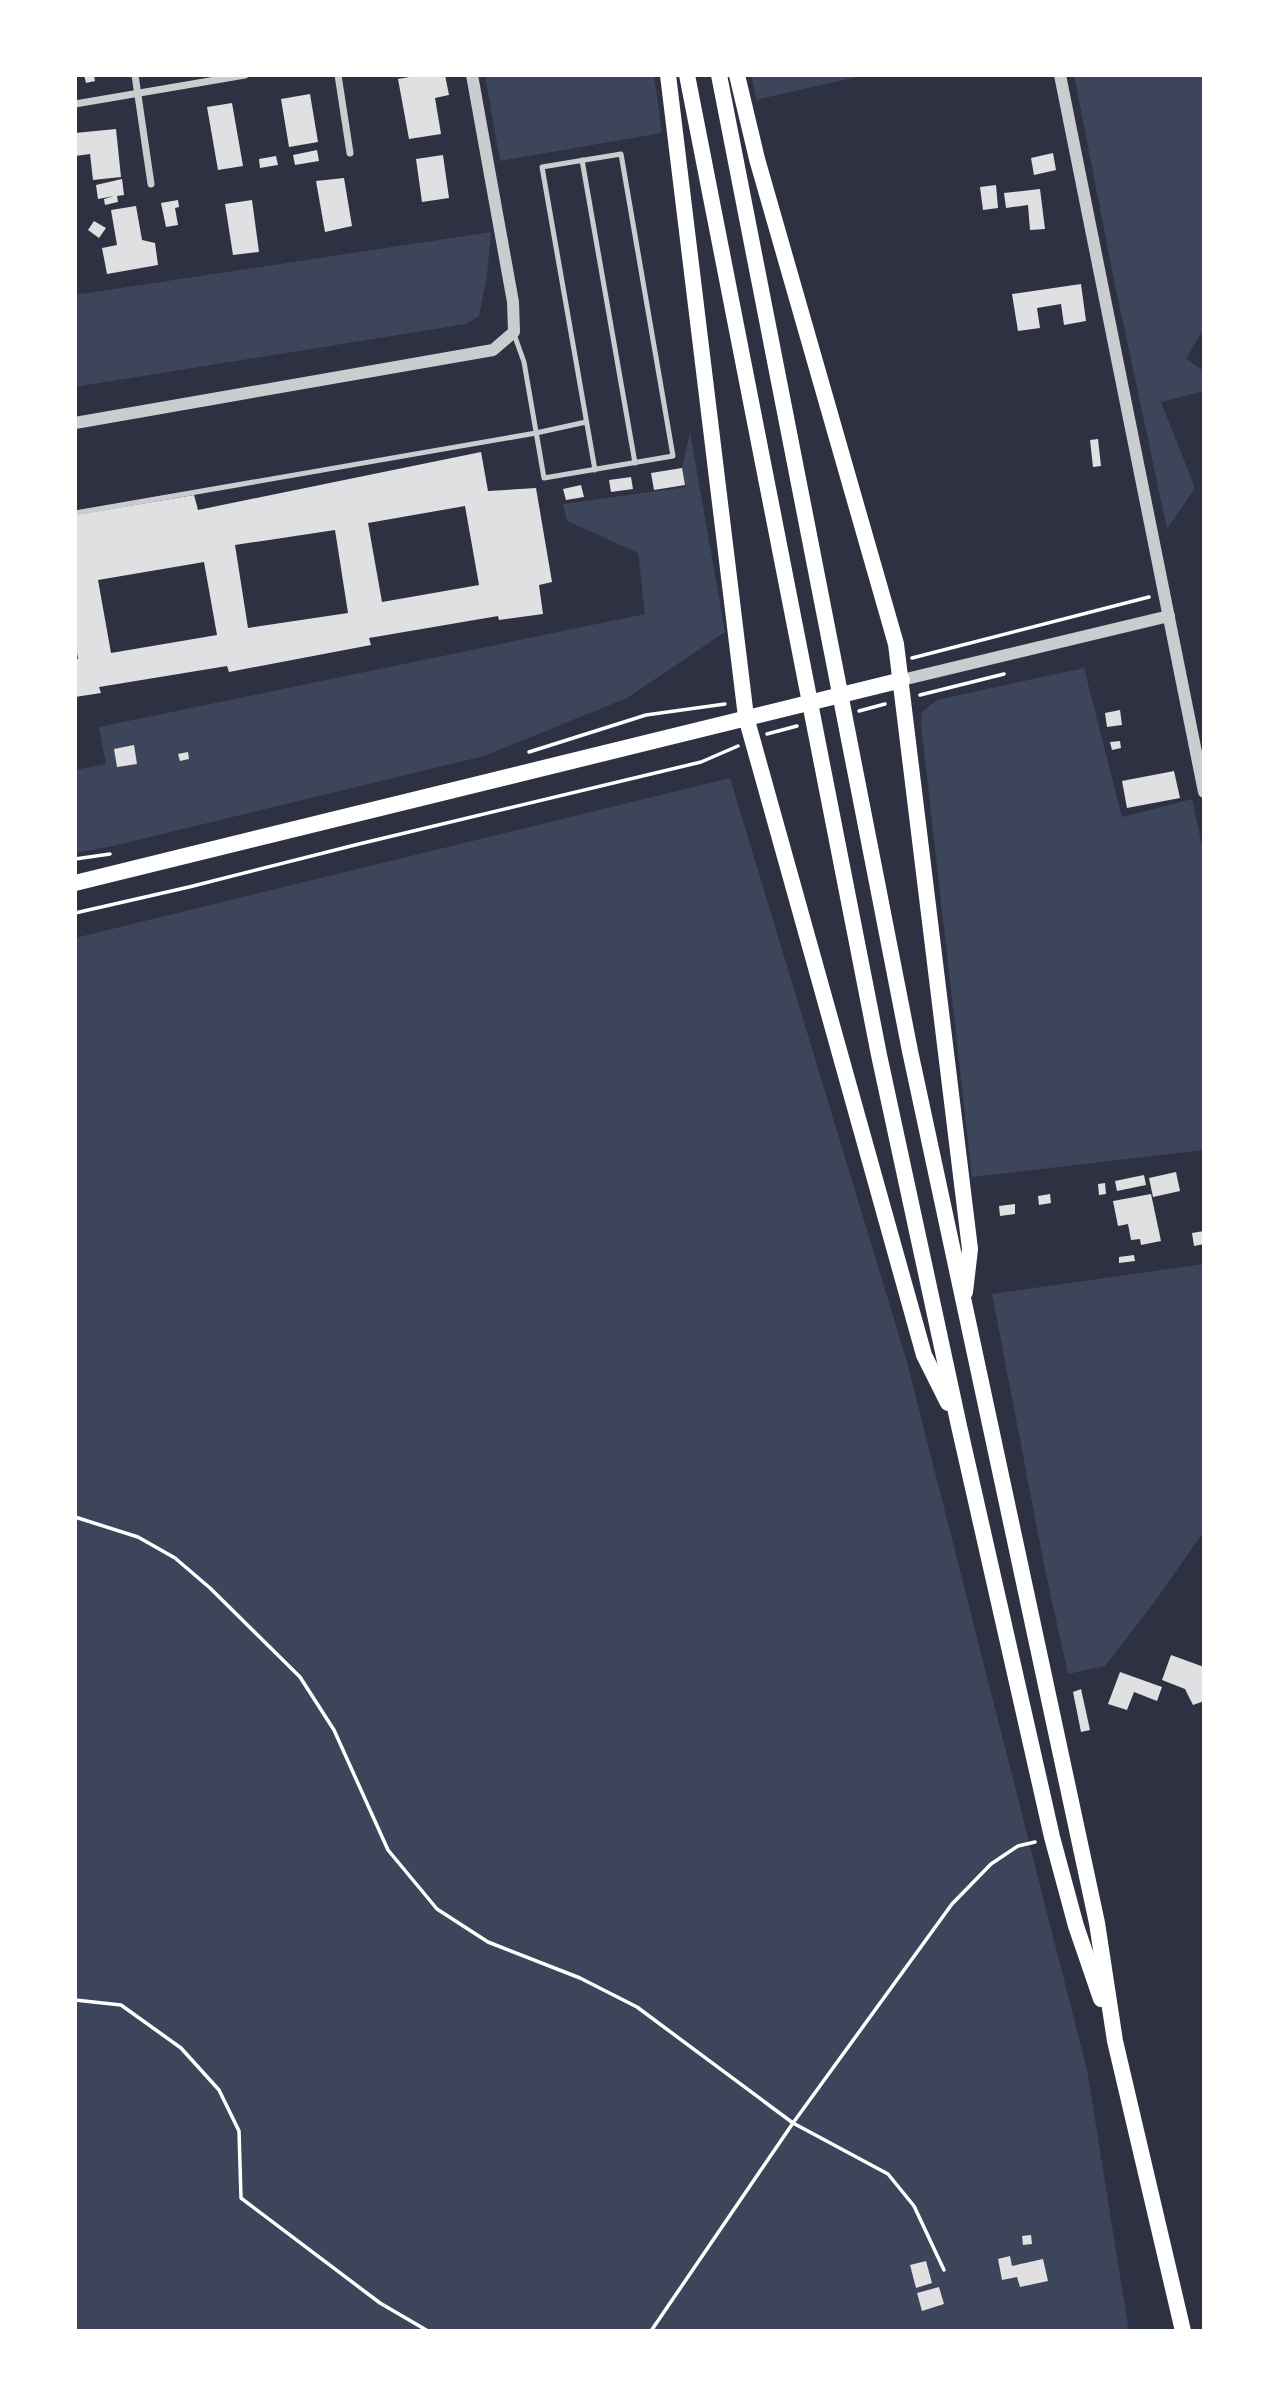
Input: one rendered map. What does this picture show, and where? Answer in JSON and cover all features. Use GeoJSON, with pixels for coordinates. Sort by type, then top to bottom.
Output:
{"type":"FeatureCollection","features":[{"type":"Feature","properties":{"kind":"main road"},"geometry":{"type":"LineString","coordinates":[[668,75],[752,739],[924,1355],[959,1426]]}},
{"type":"Feature","properties":{"kind":"main road"},"geometry":{"type":"LineString","coordinates":[[687,75],[879,1055],[959,1426],[1052,1838],[1076,1926],[1115,2041]]}},
{"type":"Feature","properties":{"kind":"main road"},"geometry":{"type":"LineString","coordinates":[[719,75],[907,1038],[1097,1923],[1115,2041],[1183,2331]]}},
{"type":"Feature","properties":{"kind":"main road"},"geometry":{"type":"LineString","coordinates":[[737,75],[757,159],[896,644],[970,1249],[964,1309]]}},
{"type":"Feature","properties":{"kind":"main road"},"geometry":{"type":"LineString","coordinates":[[75,883],[750,711],[901,680]]}},
{"type":"Feature","properties":{"kind":"street"},"geometry":{"type":"LineString","coordinates":[[135,75],[151,184]]}},
{"type":"Feature","properties":{"kind":"street"},"geometry":{"type":"LineString","coordinates":[[75,104],[245,75]]}},
{"type":"Feature","properties":{"kind":"street"},"geometry":{"type":"LineString","coordinates":[[338,75],[350,153]]}},
{"type":"Feature","properties":{"kind":"street"},"geometry":{"type":"LineString","coordinates":[[75,423],[493,350],[513,332],[513,302],[472,75]]}},
{"type":"Feature","properties":{"kind":"street"},"geometry":{"type":"LineString","coordinates":[[1060,75],[1204,792]]}},
{"type":"Feature","properties":{"kind":"street"},"geometry":{"type":"LineString","coordinates":[[901,680],[1169,616]]}},
{"type":"Feature","properties":{"kind":"lane"},"geometry":{"type":"LineString","coordinates":[[513,332],[524,362],[544,478],[594,470],[673,456],[621,154],[542,167],[594,470]]}},
{"type":"Feature","properties":{"kind":"lane"},"geometry":{"type":"LineString","coordinates":[[582,160],[635,463]]}},
{"type":"Feature","properties":{"kind":"lane"},"geometry":{"type":"LineString","coordinates":[[75,513],[586,422]]}},
{"type":"Feature","properties":{"kind":"path"},"geometry":{"type":"LineString","coordinates":[[898,661],[1165,593]]}},
{"type":"Feature","properties":{"kind":"path"},"geometry":{"type":"LineString","coordinates":[[524,753],[646,715],[750,711]]}},
{"type":"Feature","properties":{"kind":"path"},"geometry":{"type":"LineString","coordinates":[[75,913],[701,762],[752,739]]}},
{"type":"Feature","properties":{"kind":"path"},"geometry":{"type":"LineString","coordinates":[[75,859],[116,853]]}},
{"type":"Feature","properties":{"kind":"path"},"geometry":{"type":"LineString","coordinates":[[75,1517],[138,1537],[175,1558],[211,1588],[300,1677],[334,1730],[388,1850],[437,1909],[488,1942],[580,1978],[637,2007],[793,2123],[888,2174],[914,2206],[944,2270]]}},
{"type":"Feature","properties":{"kind":"path"},"geometry":{"type":"LineString","coordinates":[[651,2331],[793,2123],[952,1905],[991,1864],[1018,1846],[1052,1838]]}},
{"type":"Feature","properties":{"kind":"path"},"geometry":{"type":"LineString","coordinates":[[75,2000],[121,2005],[181,2048],[219,2090],[239,2131],[242,2198],[380,2303],[428,2331]]}},
{"type":"Feature","properties":{"kind":"shaded area"},"geometry":{"type":"Polygon","coordinates":[[[485,75],[654,75],[662,133],[500,161],[485,75]]]}},
{"type":"Feature","properties":{"kind":"shaded area"},"geometry":{"type":"Polygon","coordinates":[[[751,75],[865,75],[756,100],[751,75]]]}},
{"type":"Feature","properties":{"kind":"shaded area"},"geometry":{"type":"Polygon","coordinates":[[[1074,75],[1204,75],[1204,328],[1186,359],[1204,371],[1204,391],[1161,402],[1195,488],[1167,529],[1114,280],[1074,75]]]}},
{"type":"Feature","properties":{"kind":"shaded area"},"geometry":{"type":"Polygon","coordinates":[[[491,232],[487,276],[479,316],[466,324],[75,387],[75,295],[491,232]]]}},
{"type":"Feature","properties":{"kind":"shaded area"},"geometry":{"type":"Polygon","coordinates":[[[690,432],[725,632],[627,698],[484,756],[75,853],[75,770],[106,764],[99,727],[645,614],[638,553],[567,521],[563,504],[686,487],[682,469],[690,432]]]}},
{"type":"Feature","properties":{"kind":"shaded area"},"geometry":{"type":"Polygon","coordinates":[[[1084,668],[1122,817],[1192,799],[1204,855],[1204,1150],[972,1177],[921,724],[922,712],[937,700],[1084,668]]]}},
{"type":"Feature","properties":{"kind":"shaded area"},"geometry":{"type":"Polygon","coordinates":[[[730,778],[907,1362],[1087,2070],[1129,2331],[75,2331],[75,938],[730,778]]]}},
{"type":"Feature","properties":{"kind":"shaded area"},"geometry":{"type":"Polygon","coordinates":[[[1204,1264],[1204,1531],[1105,1666],[1068,1674],[1044,1565],[992,1294],[1204,1264]]]}},
{"type":"Feature","properties":{"kind":"building"},"geometry":{"type":"Polygon","coordinates":[[[84,75],[94,75],[95,81],[86,83],[84,75]]]}},
{"type":"Feature","properties":{"kind":"building"},"geometry":{"type":"Polygon","coordinates":[[[445,75],[449,95],[435,98],[441,134],[409,139],[398,79],[445,75]]]}},
{"type":"Feature","properties":{"kind":"building"},"geometry":{"type":"Polygon","coordinates":[[[310,94],[318,142],[289,147],[281,99],[310,94]]]}},
{"type":"Feature","properties":{"kind":"building"},"geometry":{"type":"Polygon","coordinates":[[[232,103],[243,166],[218,170],[207,107],[232,103]]]}},
{"type":"Feature","properties":{"kind":"building"},"geometry":{"type":"Polygon","coordinates":[[[116,129],[121,177],[93,180],[90,154],[75,156],[75,133],[116,129]]]}},
{"type":"Feature","properties":{"kind":"building"},"geometry":{"type":"Polygon","coordinates":[[[317,150],[319,161],[295,165],[293,155],[317,150]]]}},
{"type":"Feature","properties":{"kind":"building"},"geometry":{"type":"Polygon","coordinates":[[[1053,153],[1056,170],[1034,175],[1031,158],[1053,153]]]}},
{"type":"Feature","properties":{"kind":"building"},"geometry":{"type":"Polygon","coordinates":[[[443,155],[449,198],[422,202],[416,159],[443,155]]]}},
{"type":"Feature","properties":{"kind":"building"},"geometry":{"type":"Polygon","coordinates":[[[276,156],[278,165],[260,168],[259,159],[276,156]]]}},
{"type":"Feature","properties":{"kind":"building"},"geometry":{"type":"Polygon","coordinates":[[[344,178],[352,226],[325,232],[316,181],[344,178]]]}},
{"type":"Feature","properties":{"kind":"building"},"geometry":{"type":"Polygon","coordinates":[[[122,179],[124,195],[117,196],[118,202],[105,205],[104,199],[114,196],[98,199],[96,185],[122,179]]]}},
{"type":"Feature","properties":{"kind":"building"},"geometry":{"type":"Polygon","coordinates":[[[996,185],[998,208],[983,210],[980,187],[996,185]]]}},
{"type":"Feature","properties":{"kind":"building"},"geometry":{"type":"Polygon","coordinates":[[[1040,189],[1045,229],[1030,230],[1028,205],[1006,208],[1004,193],[1040,189]]]}},
{"type":"Feature","properties":{"kind":"building"},"geometry":{"type":"Polygon","coordinates":[[[178,200],[179,207],[175,208],[178,225],[166,227],[161,203],[178,200]]]}},
{"type":"Feature","properties":{"kind":"building"},"geometry":{"type":"Polygon","coordinates":[[[252,200],[259,252],[233,255],[225,204],[252,200]]]}},
{"type":"Feature","properties":{"kind":"building"},"geometry":{"type":"Polygon","coordinates":[[[136,206],[142,240],[155,243],[158,265],[107,274],[102,248],[117,245],[111,210],[136,206]]]}},
{"type":"Feature","properties":{"kind":"building"},"geometry":{"type":"Polygon","coordinates":[[[94,221],[106,228],[99,238],[88,230],[94,221]]]}},
{"type":"Feature","properties":{"kind":"building"},"geometry":{"type":"Polygon","coordinates":[[[1081,284],[1086,321],[1064,325],[1061,304],[1037,308],[1040,328],[1018,331],[1012,294],[1081,284]]]}},
{"type":"Feature","properties":{"kind":"building"},"geometry":{"type":"Polygon","coordinates":[[[1098,439],[1101,466],[1093,467],[1090,440],[1098,439]]]}},
{"type":"Feature","properties":{"kind":"building"},"geometry":{"type":"Polygon","coordinates":[[[481,452],[488,491],[536,488],[552,582],[539,585],[543,614],[499,620],[498,616],[369,638],[371,645],[229,672],[227,666],[99,687],[101,693],[75,697],[75,659],[78,659],[75,641],[75,515],[194,495],[198,510],[481,452]],[[465,506],[368,523],[382,602],[479,585],[465,506]],[[335,530],[235,545],[248,628],[348,613],[335,530]],[[204,562],[98,580],[111,653],[217,635],[204,562]]]}},
{"type":"Feature","properties":{"kind":"building"},"geometry":{"type":"Polygon","coordinates":[[[682,468],[685,485],[654,490],[651,473],[682,468]]]}},
{"type":"Feature","properties":{"kind":"building"},"geometry":{"type":"Polygon","coordinates":[[[631,477],[633,489],[611,492],[609,480],[631,477]]]}},
{"type":"Feature","properties":{"kind":"building"},"geometry":{"type":"Polygon","coordinates":[[[581,485],[584,497],[566,500],[563,489],[581,485]]]}},
{"type":"Feature","properties":{"kind":"building"},"geometry":{"type":"Polygon","coordinates":[[[1120,710],[1122,725],[1107,727],[1105,713],[1120,710]]]}},
{"type":"Feature","properties":{"kind":"building"},"geometry":{"type":"Polygon","coordinates":[[[1120,741],[1121,748],[1112,750],[1110,742],[1120,741]]]}},
{"type":"Feature","properties":{"kind":"building"},"geometry":{"type":"Polygon","coordinates":[[[134,745],[137,764],[117,767],[114,749],[134,745]]]}},
{"type":"Feature","properties":{"kind":"building"},"geometry":{"type":"Polygon","coordinates":[[[188,752],[189,759],[180,761],[178,754],[188,752]]]}},
{"type":"Feature","properties":{"kind":"building"},"geometry":{"type":"Polygon","coordinates":[[[1174,771],[1180,798],[1127,808],[1122,781],[1174,771]]]}},
{"type":"Feature","properties":{"kind":"building"},"geometry":{"type":"Polygon","coordinates":[[[1176,1172],[1180,1191],[1153,1197],[1149,1178],[1176,1172]]]}},
{"type":"Feature","properties":{"kind":"building"},"geometry":{"type":"Polygon","coordinates":[[[1144,1175],[1146,1185],[1117,1191],[1115,1181],[1144,1175]]]}},
{"type":"Feature","properties":{"kind":"building"},"geometry":{"type":"Polygon","coordinates":[[[1105,1183],[1106,1194],[1099,1195],[1098,1184],[1105,1183]]]}},
{"type":"Feature","properties":{"kind":"building"},"geometry":{"type":"Polygon","coordinates":[[[1050,1194],[1051,1203],[1039,1205],[1038,1196],[1050,1194]]]}},
{"type":"Feature","properties":{"kind":"building"},"geometry":{"type":"Polygon","coordinates":[[[1151,1194],[1161,1241],[1141,1245],[1140,1239],[1131,1240],[1128,1224],[1118,1226],[1113,1201],[1151,1194]]]}},
{"type":"Feature","properties":{"kind":"building"},"geometry":{"type":"Polygon","coordinates":[[[1015,1204],[1015,1214],[1000,1216],[999,1206],[1015,1204]]]}},
{"type":"Feature","properties":{"kind":"building"},"geometry":{"type":"Polygon","coordinates":[[[1204,1231],[1204,1244],[1194,1246],[1192,1233],[1204,1231]]]}},
{"type":"Feature","properties":{"kind":"building"},"geometry":{"type":"Polygon","coordinates":[[[1134,1255],[1135,1261],[1119,1263],[1119,1257],[1134,1255]]]}},
{"type":"Feature","properties":{"kind":"building"},"geometry":{"type":"Polygon","coordinates":[[[1171,1655],[1204,1667],[1204,1701],[1193,1705],[1185,1689],[1162,1680],[1171,1655]]]}},
{"type":"Feature","properties":{"kind":"building"},"geometry":{"type":"Polygon","coordinates":[[[1120,1672],[1162,1687],[1157,1701],[1134,1692],[1127,1710],[1108,1704],[1120,1672]]]}},
{"type":"Feature","properties":{"kind":"building"},"geometry":{"type":"Polygon","coordinates":[[[1081,1689],[1090,1730],[1081,1732],[1073,1692],[1081,1689]]]}},
{"type":"Feature","properties":{"kind":"building"},"geometry":{"type":"Polygon","coordinates":[[[1031,2235],[1032,2244],[1023,2245],[1022,2236],[1031,2235]]]}},
{"type":"Feature","properties":{"kind":"building"},"geometry":{"type":"Polygon","coordinates":[[[1010,2256],[1012,2266],[1043,2259],[1048,2281],[1020,2287],[1017,2277],[1002,2280],[998,2259],[1010,2256]]]}},
{"type":"Feature","properties":{"kind":"building"},"geometry":{"type":"Polygon","coordinates":[[[926,2261],[932,2283],[916,2288],[910,2265],[926,2261]]]}},
{"type":"Feature","properties":{"kind":"building"},"geometry":{"type":"Polygon","coordinates":[[[939,2287],[944,2304],[922,2311],[917,2293],[939,2287]]]}}]}
